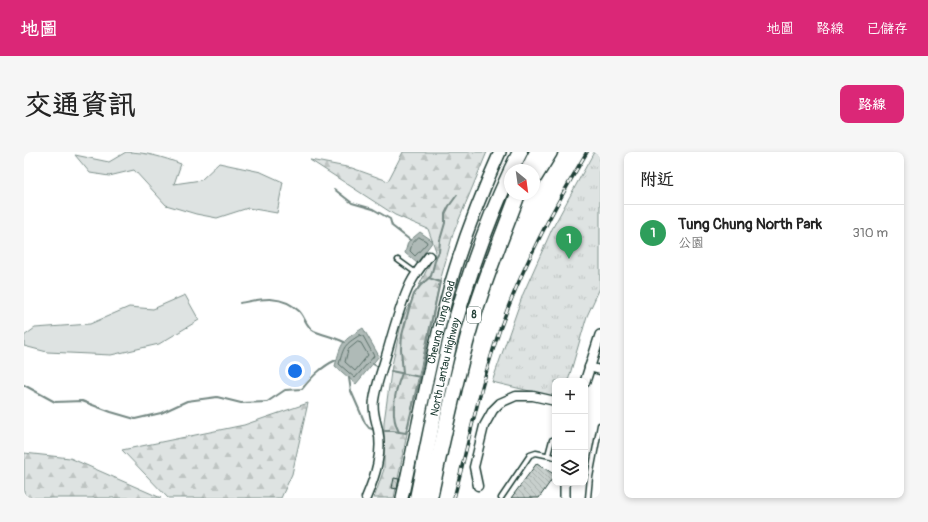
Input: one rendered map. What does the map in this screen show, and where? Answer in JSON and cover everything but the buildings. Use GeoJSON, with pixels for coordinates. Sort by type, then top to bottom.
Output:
{"type":"FeatureCollection","features":[{"type":"Feature","properties":{"kind":"highway"},"geometry":{"type":"LineString","coordinates":[[514,164],[520,152]]}},
{"type":"Feature","properties":{"kind":"highway"},"geometry":{"type":"LineString","coordinates":[[531,164],[537,152]]}},
{"type":"Feature","properties":{"kind":"highway"},"geometry":{"type":"LineString","coordinates":[[540,168],[550,152]]}},
{"type":"Feature","properties":{"kind":"highway","name":"North Lantau Highway"},"geometry":{"type":"LineString","coordinates":[[417,498],[454,326],[479,249],[504,186]]}},
{"type":"Feature","properties":{"kind":"highway","name":"North Lantau Highway"},"geometry":{"type":"LineString","coordinates":[[430,498],[469,331],[516,200]]}},
{"type":"Feature","properties":{"kind":"highway"},"geometry":{"type":"LineString","coordinates":[[509,220],[521,200]]}},
{"type":"Feature","properties":{"kind":"main road","name":"Cheung Tung Road"},"geometry":{"type":"LineString","coordinates":[[402,498],[451,282],[472,218],[500,152]]}},
{"type":"Feature","properties":{"kind":"street"},"geometry":{"type":"LineString","coordinates":[[366,498],[372,484],[380,446],[374,416],[374,401],[396,319],[405,295],[416,273],[429,256]]}},
{"type":"Feature","properties":{"kind":"street"},"geometry":{"type":"LineString","coordinates":[[586,378],[589,367],[597,353],[600,335]]}},
{"type":"Feature","properties":{"kind":"street"},"geometry":{"type":"LineString","coordinates":[[589,367],[600,370]]}},
{"type":"Feature","properties":{"kind":"street"},"geometry":{"type":"LineString","coordinates":[[478,486],[474,474],[474,467],[484,426],[493,410],[500,403],[516,396],[533,396],[552,400]]}},
{"type":"Feature","properties":{"kind":"street"},"geometry":{"type":"LineString","coordinates":[[565,486],[565,498]]}},
{"type":"Feature","properties":{"kind":"lane"},"geometry":{"type":"LineString","coordinates":[[398,260],[416,273]]}},
{"type":"Feature","properties":{"kind":"lane"},"geometry":{"type":"LineString","coordinates":[[588,498],[590,476],[600,425]]}},
{"type":"Feature","properties":{"kind":"lane"},"geometry":{"type":"LineString","coordinates":[[548,455],[552,440]]}},
{"type":"Feature","properties":{"kind":"lane"},"geometry":{"type":"LineString","coordinates":[[501,498],[530,455],[536,453],[552,456]]}},
{"type":"Feature","properties":{"kind":"lane"},"geometry":{"type":"LineString","coordinates":[[590,476],[596,477]]}},
{"type":"Feature","properties":{"kind":"green space"},"geometry":{"type":"Polygon","coordinates":[[[126,152],[154,155],[181,164],[174,184],[201,180],[219,163],[261,172],[283,182],[277,213],[248,208],[217,218],[196,214],[166,205],[134,170],[109,176],[90,173],[75,155],[109,162],[126,152]]]}},
{"type":"Feature","properties":{"kind":"green space"},"geometry":{"type":"Polygon","coordinates":[[[403,152],[487,152],[453,234],[439,285],[414,397],[394,498],[374,498],[384,469],[384,422],[392,365],[402,320],[436,251],[428,229],[395,215],[310,160],[352,168],[388,181],[403,152]]]}},
{"type":"Feature","properties":{"kind":"green space"},"geometry":{"type":"Polygon","coordinates":[[[594,152],[600,152],[600,288],[587,316],[569,378],[552,378],[552,396],[492,382],[523,294],[552,229],[594,152]]]}},
{"type":"Feature","properties":{"kind":"green space"},"geometry":{"type":"Polygon","coordinates":[[[185,295],[199,320],[159,344],[111,355],[47,352],[24,346],[24,336],[35,328],[90,324],[129,307],[153,309],[185,295]]]}},
{"type":"Feature","properties":{"kind":"green space"},"geometry":{"type":"Polygon","coordinates":[[[308,403],[292,474],[281,498],[168,498],[122,450],[244,425],[308,403]]]}},
{"type":"Feature","properties":{"kind":"green space"},"geometry":{"type":"Polygon","coordinates":[[[24,453],[70,458],[161,498],[24,498],[24,453]]]}},
{"type":"Feature","properties":{"kind":"water"},"geometry":{"type":"Polygon","coordinates":[[[420,232],[433,241],[417,263],[405,253],[408,242],[420,232]]]}},
{"type":"Feature","properties":{"kind":"water"},"geometry":{"type":"Polygon","coordinates":[[[363,328],[379,356],[356,384],[335,366],[343,343],[350,336],[363,328]]]}},
{"type":"Feature","properties":{"kind":"waterway"},"geometry":{"type":"LineString","coordinates":[[334,189],[352,203],[373,209],[390,219],[392,226],[410,240]]}},
{"type":"Feature","properties":{"kind":"waterway"},"geometry":{"type":"LineString","coordinates":[[403,373],[401,349],[402,335],[409,309],[414,294],[431,276],[436,257],[439,252],[440,240],[445,223],[445,214],[457,195]]}},
{"type":"Feature","properties":{"kind":"waterway"},"geometry":{"type":"LineString","coordinates":[[426,251],[436,257]]}},
{"type":"Feature","properties":{"kind":"waterway"},"geometry":{"type":"LineString","coordinates":[[385,431],[406,433],[420,377],[440,282],[429,278]]}},
{"type":"Feature","properties":{"kind":"waterway"},"geometry":{"type":"LineString","coordinates":[[240,303],[263,299],[285,302],[299,311],[311,329],[344,342]]}},
{"type":"Feature","properties":{"kind":"waterway"},"geometry":{"type":"LineString","coordinates":[[24,385],[55,402],[82,401],[135,419],[161,413],[187,401],[217,397],[241,403],[267,402],[285,390],[302,389],[317,373],[336,360]]}},
{"type":"Feature","properties":{"kind":"waterway"},"geometry":{"type":"LineString","coordinates":[[373,364],[380,368]]}},
{"type":"Feature","properties":{"kind":"waterway"},"geometry":{"type":"LineString","coordinates":[[391,371],[420,377]]}},
{"type":"Feature","properties":{"kind":"waterway"},"geometry":{"type":"LineString","coordinates":[[399,432],[394,418],[394,402],[402,373]]}},
{"type":"Feature","properties":{"kind":"waterway"},"geometry":{"type":"LineString","coordinates":[[349,378],[351,391],[365,423],[369,428],[375,430]]}},
{"type":"Feature","properties":{"kind":"railway"},"geometry":{"type":"LineString","coordinates":[[454,498],[484,380],[508,308],[544,228],[587,152]]}},
{"type":"Feature","properties":{"kind":"place","name":"Tung Chung North Park"},"geometry":{"type":"Point","coordinates":[569,259]}}]}
